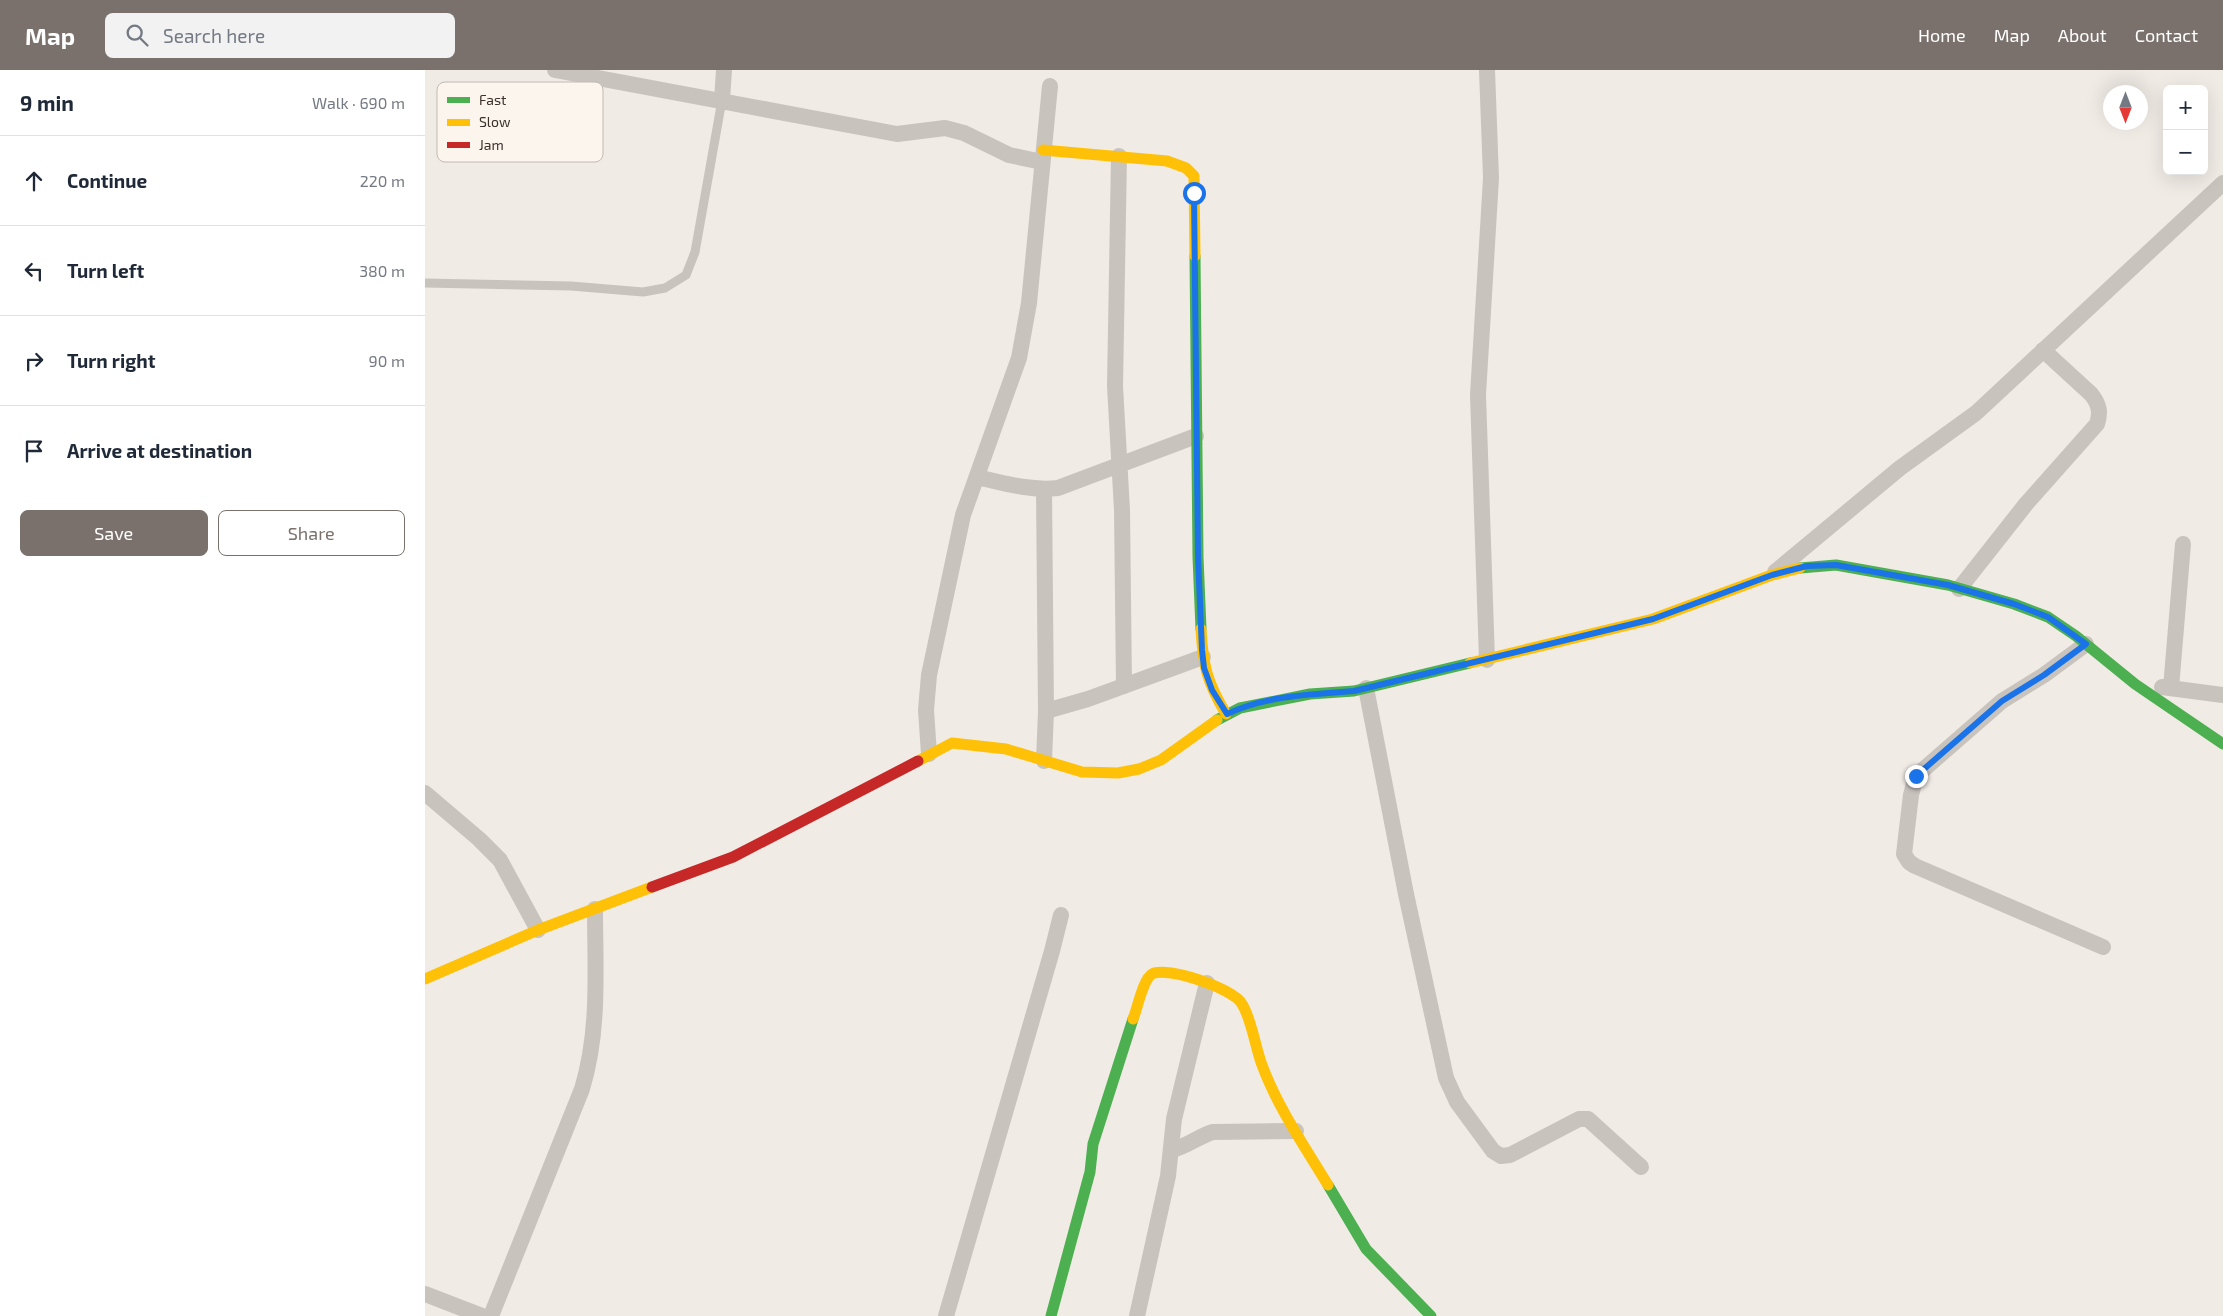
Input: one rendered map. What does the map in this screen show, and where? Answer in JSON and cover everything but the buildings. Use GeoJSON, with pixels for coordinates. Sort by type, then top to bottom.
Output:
{"type":"FeatureCollection","features":[{"type":"Feature","properties":{"kind":"street"},"geometry":{"type":"LineString","coordinates":[[555,70],[897,134],[945,128],[964,133],[1009,155],[1119,156],[1178,164],[1187,168],[1194,176],[1198,557],[1203,657],[1204,668],[1212,690],[1227,714]]}},
{"type":"Feature","properties":{"kind":"street"},"geometry":{"type":"LineString","coordinates":[[722,100],[724,70]]}},
{"type":"Feature","properties":{"kind":"street"},"geometry":{"type":"LineString","coordinates":[[1487,70],[1491,178],[1478,395],[1487,660]]}},
{"type":"Feature","properties":{"kind":"street"},"geometry":{"type":"LineString","coordinates":[[929,754],[926,710],[929,675],[963,515],[1019,358],[1029,303],[1050,86]]}},
{"type":"Feature","properties":{"kind":"street"},"geometry":{"type":"LineString","coordinates":[[1119,156],[1115,386],[1120,465],[1124,686]]}},
{"type":"Feature","properties":{"kind":"street"},"geometry":{"type":"LineString","coordinates":[[1772,575],[1899,468],[1976,413],[2223,183]]}},
{"type":"Feature","properties":{"kind":"street"},"geometry":{"type":"LineString","coordinates":[[1959,588],[2026,504],[2097,424],[2099,417],[2097,401],[2043,350]]}},
{"type":"Feature","properties":{"kind":"street"},"geometry":{"type":"LineString","coordinates":[[977,477],[1044,490],[1058,488],[1196,436]]}},
{"type":"Feature","properties":{"kind":"street"},"geometry":{"type":"LineString","coordinates":[[1044,490],[1045,761]]}},
{"type":"Feature","properties":{"kind":"street"},"geometry":{"type":"LineString","coordinates":[[2171,688],[2183,544]]}},
{"type":"Feature","properties":{"kind":"street"},"geometry":{"type":"LineString","coordinates":[[425,979],[538,930],[733,857],[952,743],[1006,749],[1097,774],[1118,774],[1139,769],[1161,760],[1186,740],[1240,708],[1276,700],[1366,688],[1653,619],[1772,575],[1807,566],[1836,565],[1959,588],[2014,604],[2048,617],[2086,644],[2135,684],[2223,744]]}},
{"type":"Feature","properties":{"kind":"street"},"geometry":{"type":"LineString","coordinates":[[2086,644],[2044,675],[2002,701],[1916,776],[1911,795],[1904,854],[1909,862],[1915,866],[2103,947]]}},
{"type":"Feature","properties":{"kind":"street"},"geometry":{"type":"LineString","coordinates":[[1046,711],[1124,686],[1203,657]]}},
{"type":"Feature","properties":{"kind":"street"},"geometry":{"type":"LineString","coordinates":[[2135,684],[2223,695]]}},
{"type":"Feature","properties":{"kind":"street"},"geometry":{"type":"LineString","coordinates":[[1366,688],[1405,894],[1446,1078],[1457,1102],[1493,1151],[1501,1156],[1510,1155],[1579,1119],[1587,1118],[1641,1167]]}},
{"type":"Feature","properties":{"kind":"street"},"geometry":{"type":"LineString","coordinates":[[425,793],[479,839],[500,860],[538,930]]}},
{"type":"Feature","properties":{"kind":"street"},"geometry":{"type":"LineString","coordinates":[[491,1316],[582,1089],[591,1060],[595,1031],[595,909]]}},
{"type":"Feature","properties":{"kind":"street"},"geometry":{"type":"LineString","coordinates":[[946,1316],[1061,915]]}},
{"type":"Feature","properties":{"kind":"street"},"geometry":{"type":"LineString","coordinates":[[1051,1316],[1091,1172],[1093,1144],[1146,982],[1150,975],[1161,971],[1207,983],[1229,992],[1242,1003],[1262,1066],[1295,1131],[1366,1248],[1431,1316]]}},
{"type":"Feature","properties":{"kind":"street"},"geometry":{"type":"LineString","coordinates":[[1137,1316],[1160,1220],[1172,1150],[1174,1119],[1207,983]]}},
{"type":"Feature","properties":{"kind":"street"},"geometry":{"type":"LineString","coordinates":[[1172,1150],[1188,1146],[1205,1134],[1213,1132],[1295,1131]]}},
{"type":"Feature","properties":{"kind":"street"},"geometry":{"type":"LineString","coordinates":[[425,1294],[482,1316]]}},
{"type":"Feature","properties":{"kind":"lane"},"geometry":{"type":"LineString","coordinates":[[425,283],[571,286],[643,292],[665,288],[686,275],[695,252],[722,100]]}},
{"type":"Feature","properties":{"kind":"traffic: fast"},"geometry":{"type":"LineString","coordinates":[[1195,256],[1198,557],[1201,629]]}},
{"type":"Feature","properties":{"kind":"traffic: fast"},"geometry":{"type":"LineString","coordinates":[[1800,568],[1836,565],[1948,585],[2014,604],[2048,617],[2076,636],[2135,684],[2223,744]]}},
{"type":"Feature","properties":{"kind":"traffic: fast"},"geometry":{"type":"LineString","coordinates":[[1217,720],[1240,708],[1310,694],[1354,691],[1470,663]]}},
{"type":"Feature","properties":{"kind":"traffic: fast"},"geometry":{"type":"LineString","coordinates":[[1051,1316],[1090,1172],[1093,1144],[1133,1019]]}},
{"type":"Feature","properties":{"kind":"traffic: fast"},"geometry":{"type":"LineString","coordinates":[[1328,1185],[1366,1249],[1431,1316]]}},
{"type":"Feature","properties":{"kind":"traffic: slow"},"geometry":{"type":"LineString","coordinates":[[1043,150],[1167,161],[1186,168],[1194,176],[1195,256]]}},
{"type":"Feature","properties":{"kind":"traffic: slow"},"geometry":{"type":"LineString","coordinates":[[1470,663],[1653,619],[1772,575],[1800,568]]}},
{"type":"Feature","properties":{"kind":"traffic: slow"},"geometry":{"type":"LineString","coordinates":[[1201,629],[1207,673],[1214,692],[1226,714]]}},
{"type":"Feature","properties":{"kind":"traffic: slow"},"geometry":{"type":"LineString","coordinates":[[918,761],[952,743],[1006,749],[1082,772],[1118,773],[1139,769],[1161,760],[1217,720]]}},
{"type":"Feature","properties":{"kind":"traffic: slow"},"geometry":{"type":"LineString","coordinates":[[425,979],[538,930],[652,887]]}},
{"type":"Feature","properties":{"kind":"traffic: slow"},"geometry":{"type":"LineString","coordinates":[[1133,1019],[1146,982],[1152,974],[1160,972],[1185,976],[1214,985],[1236,998],[1245,1010],[1268,1081],[1292,1127],[1328,1185]]}},
{"type":"Feature","properties":{"kind":"traffic: jam"},"geometry":{"type":"LineString","coordinates":[[652,887],[733,857],[918,761]]}},
{"type":"Feature","properties":{"kind":"route"},"geometry":{"type":"LineString","coordinates":[[1194,193],[1198,557],[1202,650],[1204,668],[1212,690],[1227,714],[1240,708],[1276,700],[1311,694],[1354,691],[1653,619],[1772,575],[1807,566],[1836,565],[1948,585],[2014,604],[2048,617],[2086,644],[2044,675],[2002,701],[1916,776]]}}]}
